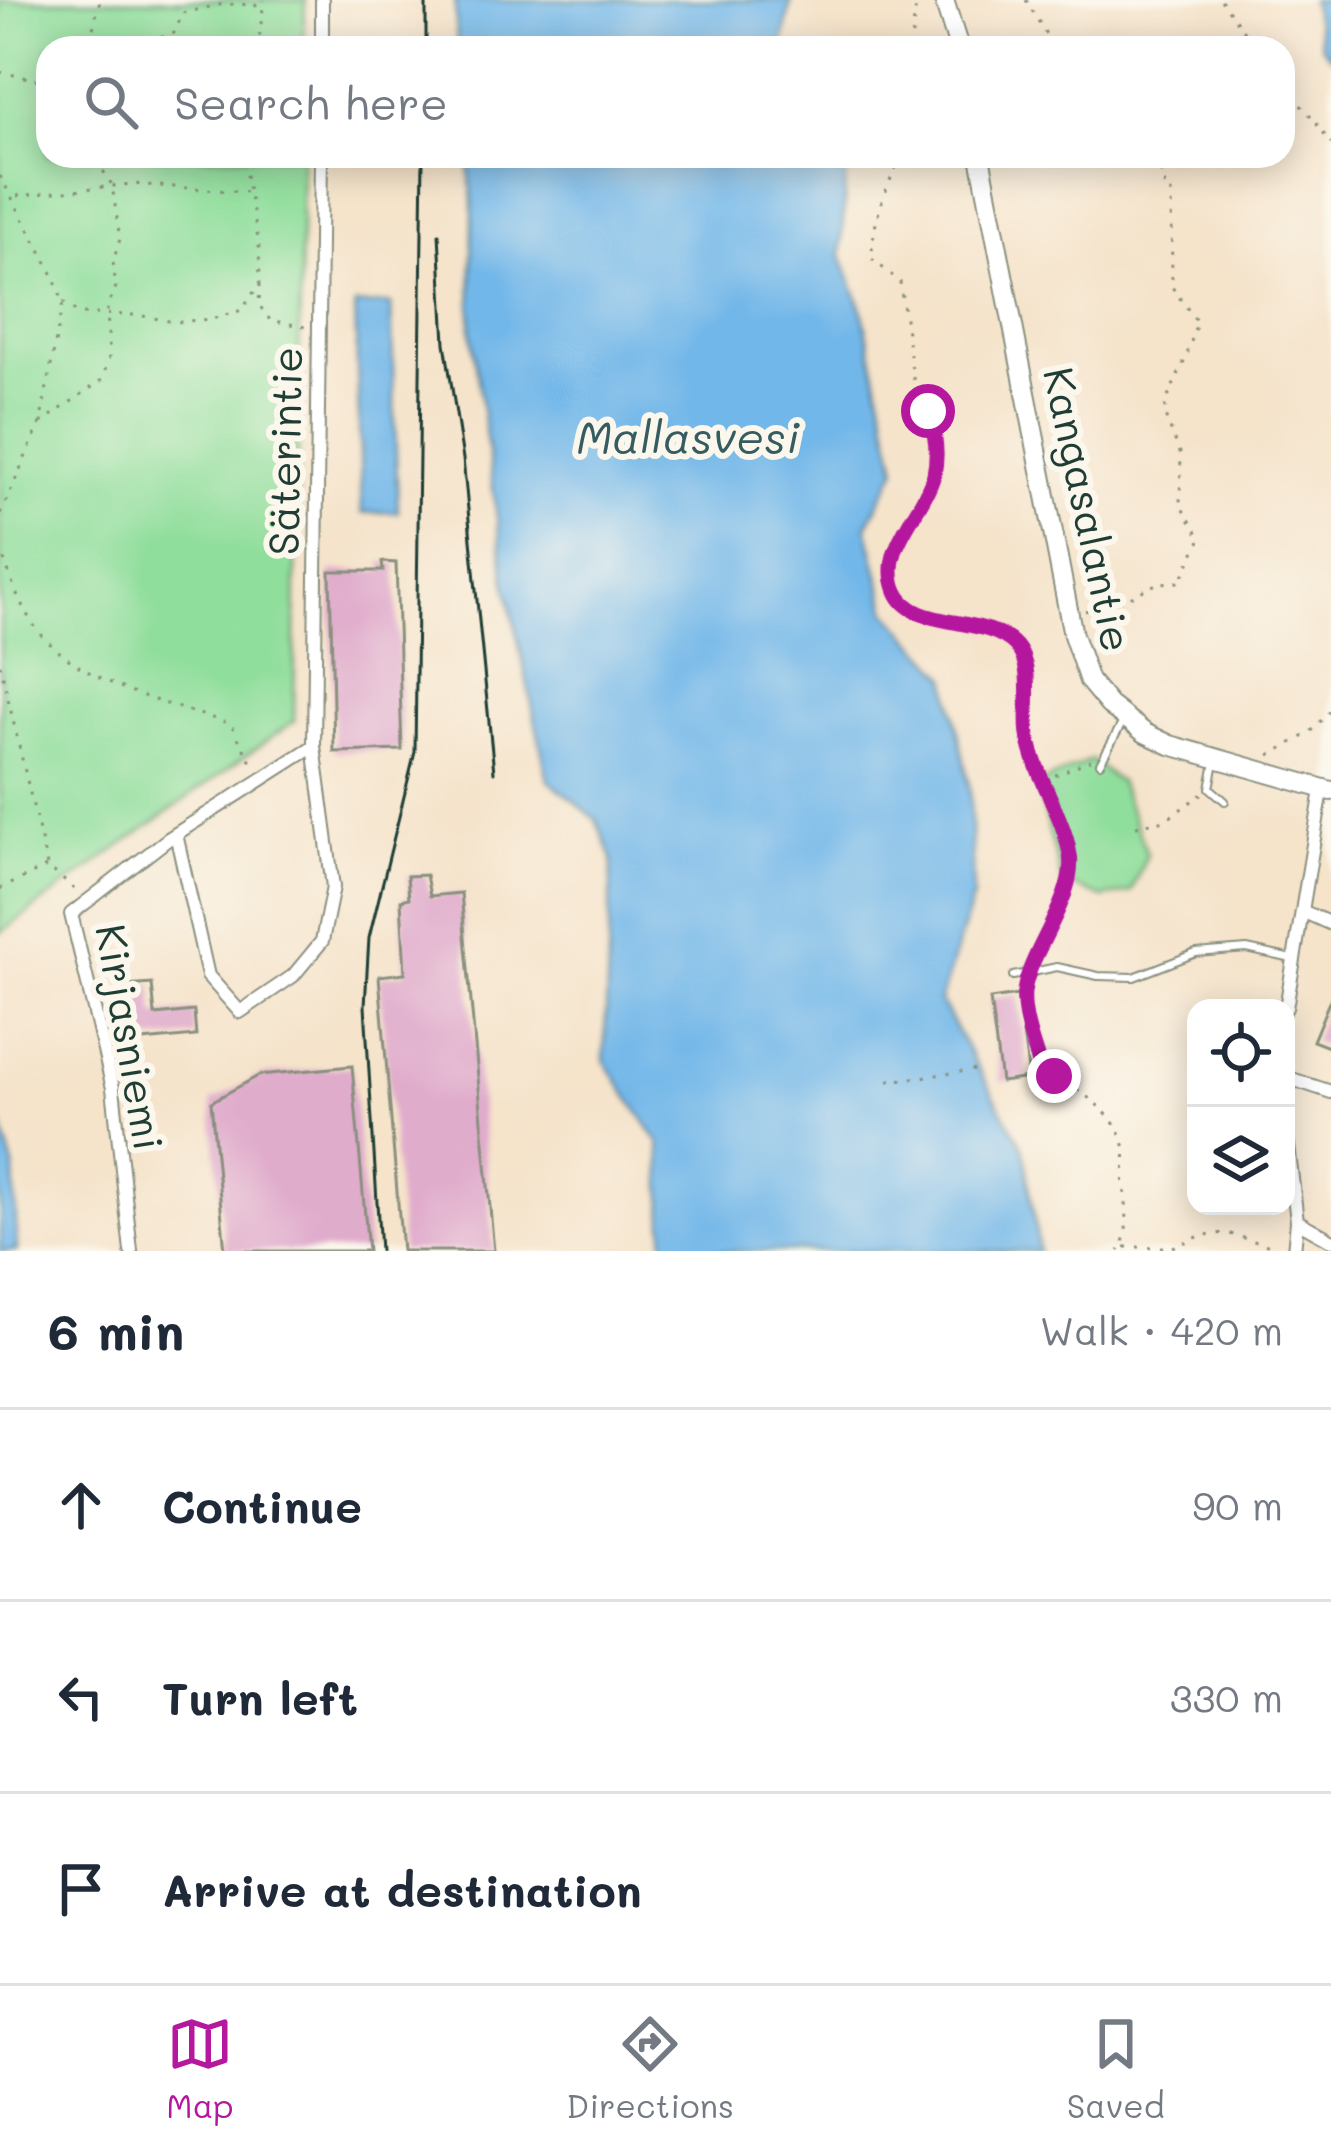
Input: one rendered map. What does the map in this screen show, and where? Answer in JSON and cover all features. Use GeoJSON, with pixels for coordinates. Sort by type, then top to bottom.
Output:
{"type":"FeatureCollection","features":[{"type":"Feature","properties":{"kind":"main road"},"geometry":{"type":"LineString","coordinates":[[944,0],[954,36]]}},
{"type":"Feature","properties":{"kind":"main road","name":"Kangasalantie"},"geometry":{"type":"LineString","coordinates":[[982,168],[1070,620],[1089,681],[1124,720],[1170,745],[1326,791]]}},
{"type":"Feature","properties":{"kind":"street"},"geometry":{"type":"LineString","coordinates":[[322,0],[322,36]]}},
{"type":"Feature","properties":{"kind":"street","name":"Säterintie"},"geometry":{"type":"LineString","coordinates":[[176,833],[208,976],[240,1012],[293,976],[322,940],[333,887],[314,746],[321,168]]}},
{"type":"Feature","properties":{"kind":"street","name":"Kirjasniemi"},"geometry":{"type":"LineString","coordinates":[[131,1251],[113,1088],[71,914],[176,833],[314,746]]}},
{"type":"Feature","properties":{"kind":"street"},"geometry":{"type":"LineString","coordinates":[[1287,999],[1326,791]]}},
{"type":"Feature","properties":{"kind":"street"},"geometry":{"type":"LineString","coordinates":[[1302,911],[1331,924]]}},
{"type":"Feature","properties":{"kind":"street"},"geometry":{"type":"LineString","coordinates":[[1295,1080],[1331,1092]]}},
{"type":"Feature","properties":{"kind":"street"},"geometry":{"type":"LineString","coordinates":[[1290,1251],[1298,1221],[1295,1198]]}},
{"type":"Feature","properties":{"kind":"street"},"geometry":{"type":"LineString","coordinates":[[1298,1221],[1331,1240]]}},
{"type":"Feature","properties":{"kind":"lane"},"geometry":{"type":"LineString","coordinates":[[1100,763],[1124,720]]}},
{"type":"Feature","properties":{"kind":"lane"},"geometry":{"type":"LineString","coordinates":[[1216,759],[1210,788],[1225,801]]}},
{"type":"Feature","properties":{"kind":"lane"},"geometry":{"type":"LineString","coordinates":[[1013,976],[1057,967],[1098,976],[1134,976],[1196,953],[1247,949],[1292,958]]}},
{"type":"Feature","properties":{"kind":"path"},"geometry":{"type":"LineString","coordinates":[[91,36],[100,0]]}},
{"type":"Feature","properties":{"kind":"path"},"geometry":{"type":"LineString","coordinates":[[912,36],[917,0]]}},
{"type":"Feature","properties":{"kind":"path"},"geometry":{"type":"LineString","coordinates":[[1026,0],[1047,36]]}},
{"type":"Feature","properties":{"kind":"path"},"geometry":{"type":"LineString","coordinates":[[1221,0],[1247,36]]}},
{"type":"Feature","properties":{"kind":"path"},"geometry":{"type":"LineString","coordinates":[[165,36],[174,33],[183,13],[224,4],[264,3],[260,36]]}},
{"type":"Feature","properties":{"kind":"path"},"geometry":{"type":"LineString","coordinates":[[0,72],[36,80]]}},
{"type":"Feature","properties":{"kind":"path"},"geometry":{"type":"LineString","coordinates":[[1295,100],[1331,144]]}},
{"type":"Feature","properties":{"kind":"path"},"geometry":{"type":"LineString","coordinates":[[40,424],[102,380],[109,358],[106,306],[116,286],[113,262],[120,239],[112,185],[102,168]]}},
{"type":"Feature","properties":{"kind":"path"},"geometry":{"type":"LineString","coordinates":[[244,168],[259,244],[259,305],[270,320],[319,330]]}},
{"type":"Feature","properties":{"kind":"path"},"geometry":{"type":"LineString","coordinates":[[895,168],[886,201],[872,223],[872,259],[900,282],[915,392],[936,436],[934,475],[896,546],[890,575],[898,598],[913,610],[994,631],[1018,647],[1026,670],[1027,730],[1063,829],[1071,878],[1024,992],[1039,1063],[1084,1093],[1114,1124],[1125,1149],[1128,1214],[1121,1249],[1173,1247],[1203,1235],[1227,1233],[1290,1251]]}},
{"type":"Feature","properties":{"kind":"path"},"geometry":{"type":"LineString","coordinates":[[1070,620],[1096,605],[1126,599],[1157,583],[1180,582],[1201,538],[1180,505],[1181,455],[1166,416],[1166,404],[1197,322],[1172,287],[1171,190],[1160,168]]}},
{"type":"Feature","properties":{"kind":"path"},"geometry":{"type":"LineString","coordinates":[[0,176],[50,268],[62,302],[40,424],[0,515]]}},
{"type":"Feature","properties":{"kind":"path"},"geometry":{"type":"LineString","coordinates":[[13,197],[112,185],[248,192]]}},
{"type":"Feature","properties":{"kind":"path"},"geometry":{"type":"LineString","coordinates":[[62,302],[79,314],[137,315],[175,322],[212,319],[242,310],[260,283]]}},
{"type":"Feature","properties":{"kind":"path"},"geometry":{"type":"LineString","coordinates":[[0,548],[15,590],[40,633],[100,680],[231,724],[261,780]]}},
{"type":"Feature","properties":{"kind":"path"},"geometry":{"type":"LineString","coordinates":[[0,664],[47,866],[88,901]]}},
{"type":"Feature","properties":{"kind":"path"},"geometry":{"type":"LineString","coordinates":[[1273,763],[1265,761],[1310,733],[1331,710]]}},
{"type":"Feature","properties":{"kind":"path"},"geometry":{"type":"LineString","coordinates":[[1042,781],[1091,760],[1100,763]]}},
{"type":"Feature","properties":{"kind":"path"},"geometry":{"type":"LineString","coordinates":[[1136,826],[1166,820],[1210,788]]}},
{"type":"Feature","properties":{"kind":"path"},"geometry":{"type":"LineString","coordinates":[[0,890],[47,866]]}},
{"type":"Feature","properties":{"kind":"path"},"geometry":{"type":"LineString","coordinates":[[888,1081],[976,1070]]}},
{"type":"Feature","properties":{"kind":"green space"},"geometry":{"type":"Polygon","coordinates":[[[0,0],[305,0],[304,36],[36,36],[36,168],[302,168],[294,721],[0,933],[0,0]]]}},
{"type":"Feature","properties":{"kind":"green space"},"geometry":{"type":"Polygon","coordinates":[[[1091,760],[1119,782],[1147,854],[1131,892],[1103,898],[1062,882],[1037,785],[1091,760]]]}},
{"type":"Feature","properties":{"kind":"water"},"geometry":{"type":"Polygon","coordinates":[[[455,0],[791,0],[784,36],[456,36],[455,0]]]}},
{"type":"Feature","properties":{"kind":"water"},"geometry":{"type":"Polygon","coordinates":[[[1311,0],[1331,0],[1331,57],[1321,46],[1311,0]]]}},
{"type":"Feature","properties":{"kind":"water","name":"Mallasvesi"},"geometry":{"type":"Polygon","coordinates":[[[469,168],[846,168],[841,256],[862,309],[897,468],[867,526],[888,612],[947,677],[970,790],[973,897],[940,1001],[1024,1149],[1039,1251],[665,1251],[660,1144],[604,1060],[612,858],[596,819],[548,780],[506,583],[471,329],[469,168]]]}},
{"type":"Feature","properties":{"kind":"water"},"geometry":{"type":"Polygon","coordinates":[[[391,304],[398,512],[362,513],[355,305],[391,304]]]}},
{"type":"Feature","properties":{"kind":"water"},"geometry":{"type":"Polygon","coordinates":[[[0,1120],[14,1166],[17,1251],[0,1251],[0,1120]]]}},
{"type":"Feature","properties":{"kind":"building"},"geometry":{"type":"Polygon","coordinates":[[[382,562],[396,563],[402,750],[334,752],[330,571],[383,571],[382,562]]]}},
{"type":"Feature","properties":{"kind":"building"},"geometry":{"type":"Polygon","coordinates":[[[426,875],[430,896],[461,893],[494,1251],[402,1251],[379,976],[405,973],[401,900],[409,898],[407,876],[426,875]]]}},
{"type":"Feature","properties":{"kind":"building"},"geometry":{"type":"Polygon","coordinates":[[[152,984],[155,1015],[194,1011],[196,1036],[131,1042],[126,986],[152,984]]]}},
{"type":"Feature","properties":{"kind":"building"},"geometry":{"type":"Polygon","coordinates":[[[1018,995],[1029,1078],[1001,1082],[990,999],[1018,995]]]}},
{"type":"Feature","properties":{"kind":"building"},"geometry":{"type":"Polygon","coordinates":[[[1331,997],[1331,1048],[1313,1041],[1331,997]]]}},
{"type":"Feature","properties":{"kind":"building"},"geometry":{"type":"Polygon","coordinates":[[[352,1066],[368,1251],[225,1251],[211,1102],[260,1075],[352,1066]]]}},
{"type":"Feature","properties":{"kind":"railway"},"geometry":{"type":"LineString","coordinates":[[426,0],[426,36]]}},
{"type":"Feature","properties":{"kind":"railway"},"geometry":{"type":"LineString","coordinates":[[380,1251],[365,1006],[369,938],[415,752],[423,168]]}},
{"type":"Feature","properties":{"kind":"railway"},"geometry":{"type":"LineString","coordinates":[[439,234],[445,343],[463,459],[494,772]]}},
{"type":"Feature","properties":{"kind":"route"},"geometry":{"type":"LineString","coordinates":[[928,411],[936,436],[934,475],[896,546],[890,575],[898,598],[913,610],[994,631],[1018,647],[1026,670],[1032,754],[1070,857],[1071,878],[1024,992],[1039,1063],[1054,1076]]}}]}
